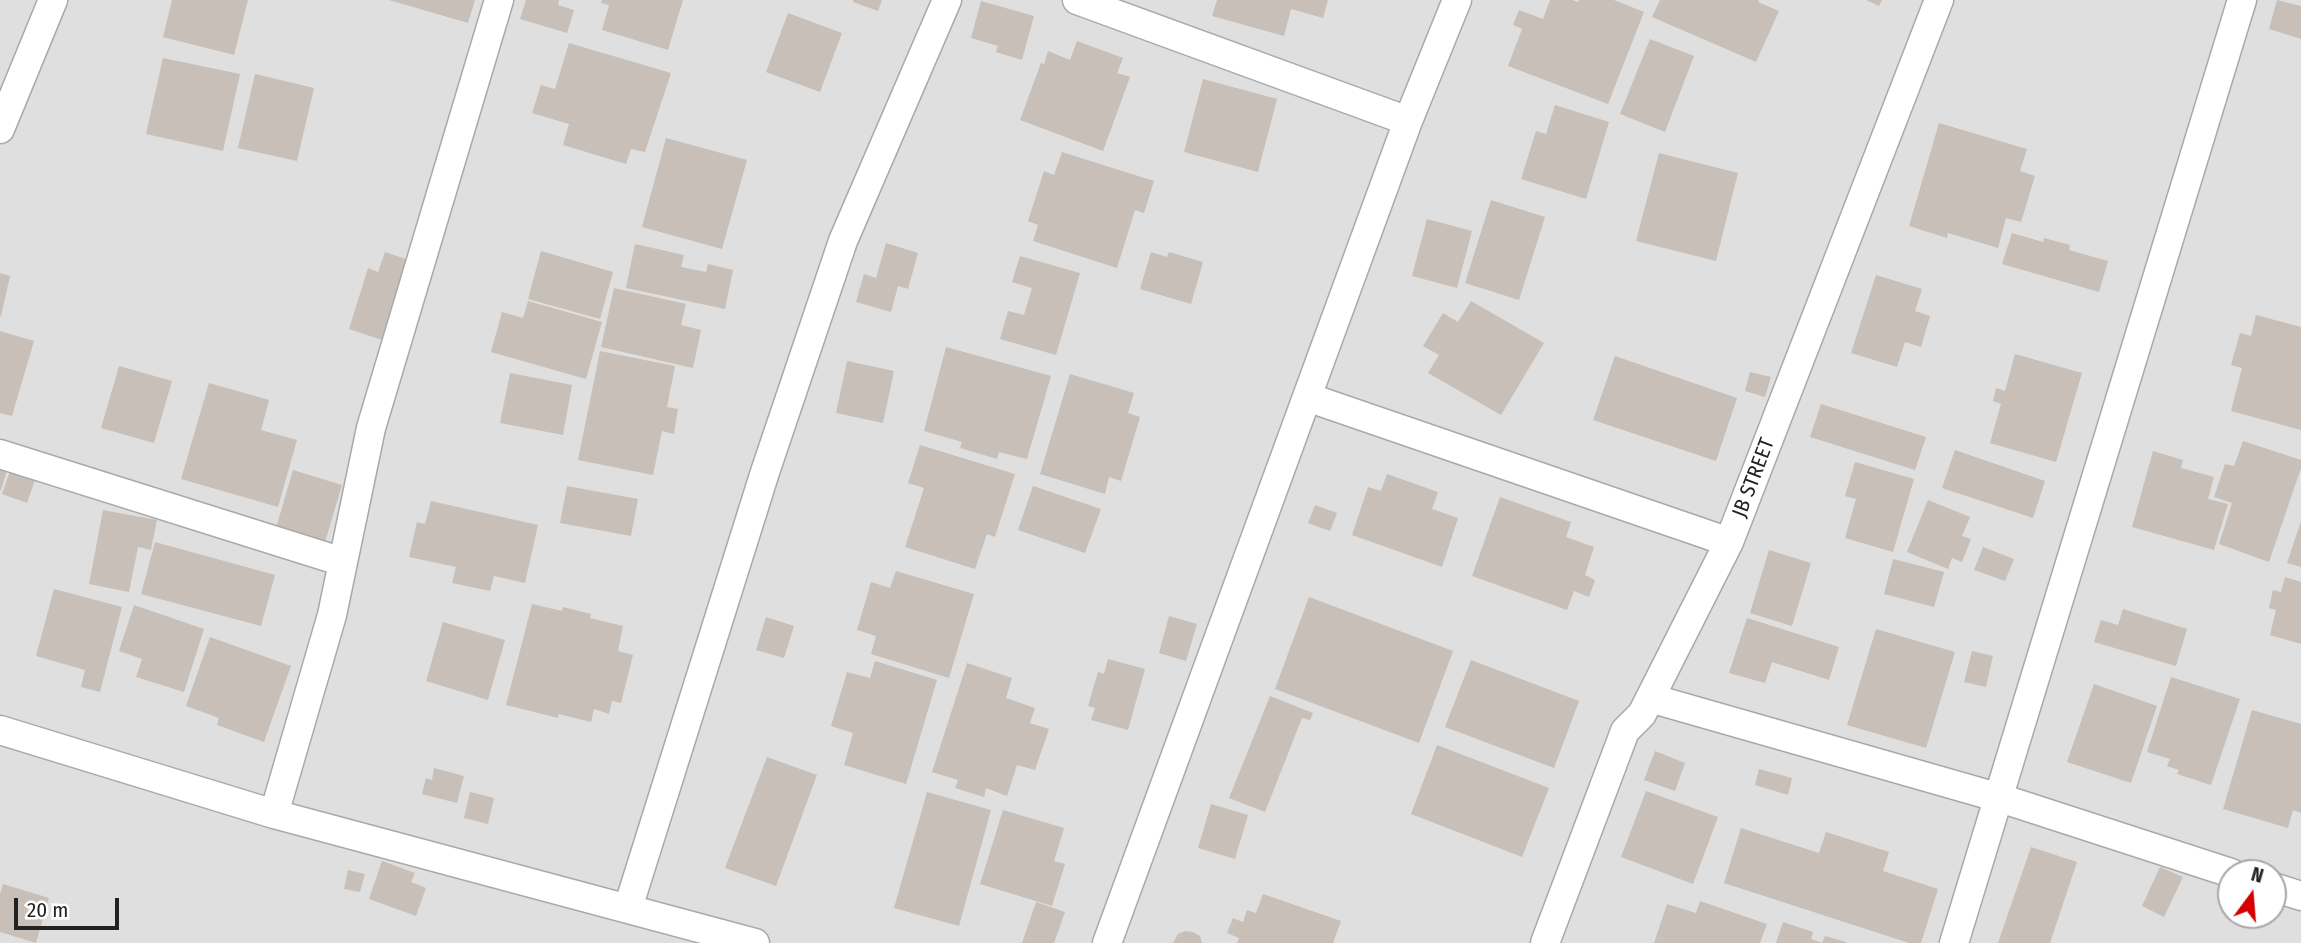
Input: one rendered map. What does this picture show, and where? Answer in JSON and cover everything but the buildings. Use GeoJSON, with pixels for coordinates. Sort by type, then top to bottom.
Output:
{"type":"FeatureCollection","features":[{"type":"Feature","properties":{"kind":"street"},"geometry":{"type":"LineString","coordinates":[[0,129],[53,0]]}},
{"type":"Feature","properties":{"kind":"street"},"geometry":{"type":"LineString","coordinates":[[274,814],[332,615],[371,428],[499,0]]}},
{"type":"Feature","properties":{"kind":"street"},"geometry":{"type":"LineString","coordinates":[[628,908],[765,472],[843,241],[947,0]]}},
{"type":"Feature","properties":{"kind":"street"},"geometry":{"type":"LineString","coordinates":[[1077,0],[1408,121]]}},
{"type":"Feature","properties":{"kind":"street"},"geometry":{"type":"LineString","coordinates":[[1107,943],[1408,121],[1457,0]]}},
{"type":"Feature","properties":{"kind":"street","name":"JB STREET"},"geometry":{"type":"LineString","coordinates":[[1545,943],[1625,731],[1642,714],[1729,542],[1939,0]]}},
{"type":"Feature","properties":{"kind":"street"},"geometry":{"type":"LineString","coordinates":[[1954,943],[2242,0]]}},
{"type":"Feature","properties":{"kind":"street"},"geometry":{"type":"LineString","coordinates":[[1307,397],[1729,542]]}},
{"type":"Feature","properties":{"kind":"street"},"geometry":{"type":"LineString","coordinates":[[0,454],[343,562]]}},
{"type":"Feature","properties":{"kind":"street"},"geometry":{"type":"LineString","coordinates":[[1650,698],[2000,798],[2217,868]]}},
{"type":"Feature","properties":{"kind":"street"},"geometry":{"type":"LineString","coordinates":[[0,730],[274,814],[755,943]]}},
{"type":"Feature","properties":{"kind":"shaded area"},"geometry":{"type":"Polygon","coordinates":[[[0,0],[2301,0],[2301,943],[0,943],[0,0]]]}}]}
